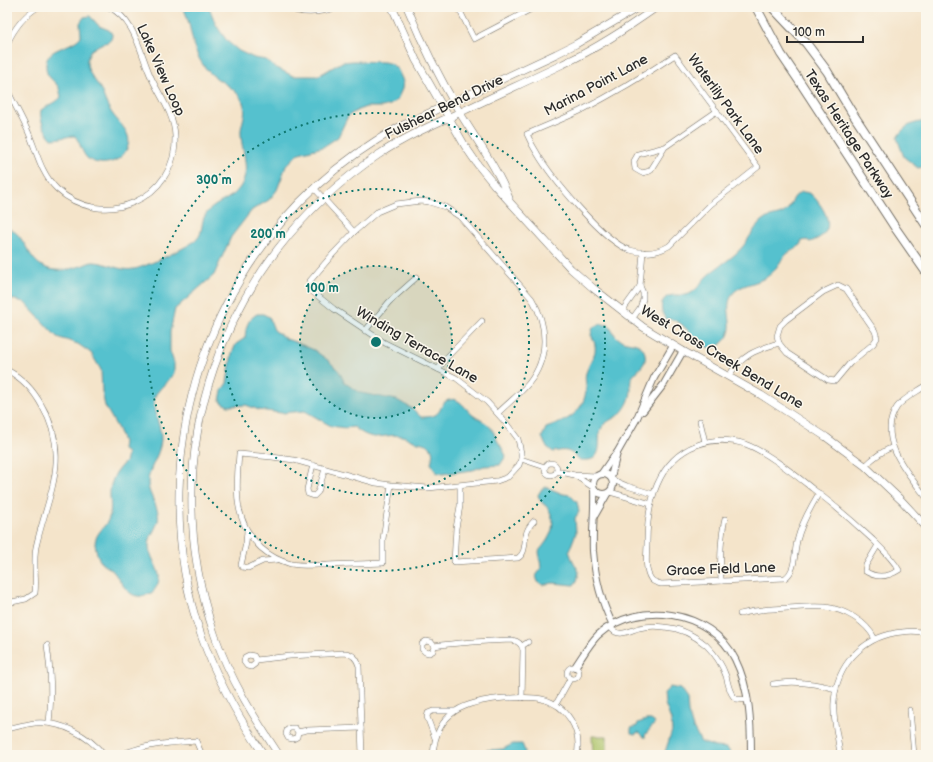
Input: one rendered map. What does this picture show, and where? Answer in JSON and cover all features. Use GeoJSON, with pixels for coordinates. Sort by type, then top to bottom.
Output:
{"type":"FeatureCollection","features":[{"type":"Feature","properties":{"kind":"main road","name":"West Cross Creek Bend Lane"},"geometry":{"type":"LineString","coordinates":[[392,7],[416,60],[465,146],[478,165],[551,248],[571,268],[632,319],[683,352],[761,395],[826,437],[865,466],[902,501],[926,527]]}},
{"type":"Feature","properties":{"kind":"main road","name":"West Cross Creek Bend Lane"},"geometry":{"type":"LineString","coordinates":[[407,7],[428,54],[460,112],[503,184],[510,202]]}},
{"type":"Feature","properties":{"kind":"main road","name":"Fulshear Bend Drive"},"geometry":{"type":"LineString","coordinates":[[264,755],[237,714],[219,678],[201,635],[190,594],[182,545],[179,497],[182,453],[187,418],[193,390],[210,340],[232,294],[259,251],[283,220],[314,188],[339,166],[375,140],[406,123],[576,44],[639,7]]}},
{"type":"Feature","properties":{"kind":"main road","name":"Fulshear Bend Drive"},"geometry":{"type":"LineString","coordinates":[[279,755],[248,707],[230,673],[213,629],[201,584],[194,537],[192,497],[194,457],[198,425],[212,373],[222,345],[238,310],[264,266],[290,232],[322,198],[355,171],[393,145],[448,117],[583,54],[619,33],[657,7]]}},
{"type":"Feature","properties":{"kind":"main road","name":"Texas Heritage Parkway"},"geometry":{"type":"LineString","coordinates":[[756,7],[781,54],[926,272]]}},
{"type":"Feature","properties":{"kind":"main road","name":"Texas Heritage Parkway"},"geometry":{"type":"LineString","coordinates":[[772,7],[806,43],[827,71],[851,111],[926,225]]}},
{"type":"Feature","properties":{"kind":"main road"},"geometry":{"type":"LineString","coordinates":[[576,44],[583,54]]}},
{"type":"Feature","properties":{"kind":"main road"},"geometry":{"type":"LineString","coordinates":[[210,340],[222,345]]}},
{"type":"Feature","properties":{"kind":"main road"},"geometry":{"type":"LineString","coordinates":[[179,497],[192,497]]}},
{"type":"Feature","properties":{"kind":"main road"},"geometry":{"type":"LineString","coordinates":[[219,678],[230,673]]}},
{"type":"Feature","properties":{"kind":"street"},"geometry":{"type":"LineString","coordinates":[[7,44],[21,20],[38,7]]}},
{"type":"Feature","properties":{"kind":"street"},"geometry":{"type":"LineString","coordinates":[[286,7],[292,10],[306,12],[319,12],[338,7]]}},
{"type":"Feature","properties":{"kind":"street"},"geometry":{"type":"LineString","coordinates":[[458,7],[474,39],[535,7]]}},
{"type":"Feature","properties":{"kind":"street","name":"Lake View Loop"},"geometry":{"type":"LineString","coordinates":[[7,89],[26,125],[47,178],[66,196],[77,203],[106,209],[132,204],[146,196],[166,175],[171,162],[175,149],[173,121],[148,70],[132,30],[124,19],[112,8]]}},
{"type":"Feature","properties":{"kind":"street","name":"Waterlily Park Lane"},"geometry":{"type":"LineString","coordinates":[[643,252],[656,251],[669,246],[710,205],[758,167],[675,55]]}},
{"type":"Feature","properties":{"kind":"street","name":"Marina Point Lane"},"geometry":{"type":"LineString","coordinates":[[643,252],[630,250],[621,246],[605,234],[552,175],[537,153],[527,134],[613,94],[644,76],[675,55]]}},
{"type":"Feature","properties":{"kind":"street"},"geometry":{"type":"LineString","coordinates":[[665,147],[650,171],[642,173],[635,169],[634,161],[638,154],[665,147],[717,111]]}},
{"type":"Feature","properties":{"kind":"street"},"geometry":{"type":"LineString","coordinates":[[314,188],[354,232],[377,212],[396,204],[413,201],[425,202],[437,204],[453,212],[460,217],[532,299],[540,314],[544,339],[540,364],[528,384],[498,413]]}},
{"type":"Feature","properties":{"kind":"street","name":"Winding Terrace Lane"},"geometry":{"type":"LineString","coordinates":[[354,232],[311,279],[309,290],[385,344],[438,369],[471,389],[498,413],[518,439],[521,459]]}},
{"type":"Feature","properties":{"kind":"street"},"geometry":{"type":"LineString","coordinates":[[632,319],[642,304],[643,293],[640,286],[643,252]]}},
{"type":"Feature","properties":{"kind":"street"},"geometry":{"type":"LineString","coordinates":[[365,331],[389,302],[416,278]]}},
{"type":"Feature","properties":{"kind":"street"},"geometry":{"type":"LineString","coordinates":[[838,285],[846,289],[875,331],[877,338],[873,344],[850,363],[835,381],[828,380],[798,360],[787,352],[779,343],[777,336],[783,323],[823,292],[838,285]]}},
{"type":"Feature","properties":{"kind":"street"},"geometry":{"type":"LineString","coordinates":[[622,311],[640,286]]}},
{"type":"Feature","properties":{"kind":"street"},"geometry":{"type":"LineString","coordinates":[[438,369],[451,352],[482,321]]}},
{"type":"Feature","properties":{"kind":"street"},"geometry":{"type":"LineString","coordinates":[[728,376],[742,359],[752,352],[759,348],[779,343]]}},
{"type":"Feature","properties":{"kind":"street"},"geometry":{"type":"LineString","coordinates":[[673,346],[654,378],[637,418],[617,453],[593,482],[595,516],[593,550],[597,581],[606,611],[613,626],[611,628],[617,633],[623,633],[651,626],[664,627],[685,632],[697,639],[713,653],[720,663],[733,696],[736,699],[748,700]]}},
{"type":"Feature","properties":{"kind":"street"},"geometry":{"type":"LineString","coordinates":[[637,418],[664,384],[683,352]]}},
{"type":"Feature","properties":{"kind":"street"},"geometry":{"type":"LineString","coordinates":[[7,370],[27,385],[39,400],[48,416],[54,437],[57,458],[54,478],[36,548],[36,584],[34,593],[26,599],[7,603]]}},
{"type":"Feature","properties":{"kind":"street"},"geometry":{"type":"LineString","coordinates":[[925,389],[908,397],[898,407],[891,420],[890,431],[893,447],[903,466],[926,497]]}},
{"type":"Feature","properties":{"kind":"street"},"geometry":{"type":"LineString","coordinates":[[700,421],[705,442]]}},
{"type":"Feature","properties":{"kind":"street"},"geometry":{"type":"LineString","coordinates":[[574,475],[600,494],[608,493],[651,504],[661,475],[669,464],[685,451],[705,442],[726,440],[745,444],[801,479],[846,515],[878,545],[894,562],[899,570],[890,575],[873,576],[865,571],[866,565],[878,545]]}},
{"type":"Feature","properties":{"kind":"street"},"geometry":{"type":"LineString","coordinates":[[865,466],[873,458],[893,447]]}},
{"type":"Feature","properties":{"kind":"street"},"geometry":{"type":"LineString","coordinates":[[595,516],[613,486],[612,478],[617,453]]}},
{"type":"Feature","properties":{"kind":"street"},"geometry":{"type":"LineString","coordinates":[[391,485],[383,539],[383,563],[304,566],[277,560],[255,542],[247,531],[238,508],[236,494],[239,454],[272,456],[314,465],[363,480],[391,485],[428,488],[460,486],[504,480],[513,473],[521,459],[545,467]]}},
{"type":"Feature","properties":{"kind":"street"},"geometry":{"type":"LineString","coordinates":[[545,467],[548,463],[552,462],[556,464],[557,471]]}},
{"type":"Feature","properties":{"kind":"street"},"geometry":{"type":"LineString","coordinates":[[314,465],[307,489],[308,494],[310,495],[314,496],[318,492],[325,469]]}},
{"type":"Feature","properties":{"kind":"street"},"geometry":{"type":"LineString","coordinates":[[545,467],[546,472],[549,474],[554,474],[557,471],[574,475],[606,474],[627,486],[654,494]]}},
{"type":"Feature","properties":{"kind":"street"},"geometry":{"type":"LineString","coordinates":[[460,486],[460,506],[456,528],[454,562],[518,558],[523,554],[526,534],[528,528],[534,521]]}},
{"type":"Feature","properties":{"kind":"street","name":"Grace Field Lane"},"geometry":{"type":"LineString","coordinates":[[651,504],[647,534],[647,567],[648,574],[653,581],[661,584],[782,579],[789,576],[793,569],[797,539],[810,508],[819,493]]}},
{"type":"Feature","properties":{"kind":"street"},"geometry":{"type":"LineString","coordinates":[[721,581],[720,548],[725,519]]}},
{"type":"Feature","properties":{"kind":"street"},"geometry":{"type":"LineString","coordinates":[[247,531],[246,543],[241,561],[242,567],[248,568],[263,562],[277,560]]}},
{"type":"Feature","properties":{"kind":"street"},"geometry":{"type":"LineString","coordinates":[[740,614],[757,609],[826,607],[841,611],[853,617],[867,628],[875,639]]}},
{"type":"Feature","properties":{"kind":"street"},"geometry":{"type":"LineString","coordinates":[[570,679],[566,674],[567,671],[571,667],[575,667],[590,644],[599,635],[613,626],[624,620],[651,613],[680,617],[707,629],[726,646],[735,658],[748,700],[751,755]]}},
{"type":"Feature","properties":{"kind":"street"},"geometry":{"type":"LineString","coordinates":[[840,755],[834,713],[836,689],[849,660],[875,639],[896,632],[913,631],[926,633]]}},
{"type":"Feature","properties":{"kind":"street"},"geometry":{"type":"LineString","coordinates":[[434,646],[460,643],[517,641],[522,646],[523,651],[522,698]]}},
{"type":"Feature","properties":{"kind":"street"},"geometry":{"type":"LineString","coordinates":[[522,646],[528,642]]}},
{"type":"Feature","properties":{"kind":"street"},"geometry":{"type":"LineString","coordinates":[[47,645],[51,674],[52,697],[49,723]]}},
{"type":"Feature","properties":{"kind":"street"},"geometry":{"type":"LineString","coordinates":[[256,660],[290,656],[345,653],[355,657],[359,666],[362,755]]}},
{"type":"Feature","properties":{"kind":"street"},"geometry":{"type":"LineString","coordinates":[[570,679],[575,679],[579,676],[579,671],[575,667]]}},
{"type":"Feature","properties":{"kind":"street"},"geometry":{"type":"LineString","coordinates":[[556,704],[570,679]]}},
{"type":"Feature","properties":{"kind":"street"},"geometry":{"type":"LineString","coordinates":[[773,684],[800,682],[818,684],[836,689]]}},
{"type":"Feature","properties":{"kind":"street"},"geometry":{"type":"LineString","coordinates":[[435,739],[427,717],[428,713],[433,711],[455,711],[478,701],[522,698],[542,699],[556,704],[568,716],[574,727],[578,742],[576,755]]}},
{"type":"Feature","properties":{"kind":"street"},"geometry":{"type":"LineString","coordinates":[[910,710],[914,755]]}},
{"type":"Feature","properties":{"kind":"street"},"geometry":{"type":"LineString","coordinates":[[433,755],[435,739],[443,724],[455,711]]}},
{"type":"Feature","properties":{"kind":"street"},"geometry":{"type":"LineString","coordinates":[[7,729],[35,723],[60,725],[82,736],[104,755]]}},
{"type":"Feature","properties":{"kind":"street"},"geometry":{"type":"LineString","coordinates":[[298,732],[361,728]]}},
{"type":"Feature","properties":{"kind":"street"},"geometry":{"type":"LineString","coordinates":[[121,755],[137,749],[163,744],[196,741],[202,755]]}},
{"type":"Feature","properties":{"kind":"green space"},"geometry":{"type":"Polygon","coordinates":[[[592,736],[607,736],[607,755],[593,755],[592,736]]]}},
{"type":"Feature","properties":{"kind":"water"},"geometry":{"type":"Polygon","coordinates":[[[183,7],[209,7],[216,25],[227,41],[239,51],[254,58],[266,60],[273,66],[293,76],[318,76],[342,62],[384,62],[392,64],[398,70],[403,81],[402,89],[397,100],[390,105],[382,107],[366,107],[358,110],[348,116],[338,137],[323,147],[299,153],[286,166],[277,190],[269,200],[252,210],[231,237],[214,275],[175,309],[170,332],[170,351],[174,363],[174,373],[156,394],[154,400],[161,440],[159,451],[150,472],[148,483],[150,493],[158,511],[158,521],[152,534],[149,549],[159,575],[159,580],[151,593],[144,596],[137,596],[128,591],[110,568],[102,564],[98,557],[95,544],[95,540],[109,518],[111,510],[110,489],[113,480],[121,465],[125,462],[127,456],[127,453],[122,449],[123,442],[118,429],[105,406],[102,392],[101,370],[91,353],[78,344],[57,337],[24,302],[7,298],[7,228],[14,231],[18,235],[31,256],[43,267],[65,270],[82,266],[90,262],[98,262],[129,270],[139,268],[167,256],[197,239],[206,214],[216,205],[235,193],[241,186],[245,171],[241,138],[244,106],[242,100],[234,90],[208,71],[202,63],[195,48],[183,7]]]}},
{"type":"Feature","properties":{"kind":"water"},"geometry":{"type":"Polygon","coordinates":[[[90,16],[99,26],[109,30],[112,34],[109,41],[90,51],[87,60],[87,67],[101,90],[113,115],[125,129],[129,140],[128,146],[122,156],[113,162],[108,163],[97,163],[87,158],[75,136],[52,139],[45,129],[41,117],[41,110],[61,97],[58,86],[47,73],[46,64],[48,58],[52,53],[76,41],[81,36],[80,23],[84,17],[90,16]]]}},
{"type":"Feature","properties":{"kind":"water"},"geometry":{"type":"Polygon","coordinates":[[[926,121],[926,166],[918,168],[904,157],[897,138],[909,125],[926,121]]]}},
{"type":"Feature","properties":{"kind":"water"},"geometry":{"type":"Polygon","coordinates":[[[802,192],[811,194],[825,212],[828,223],[825,232],[822,236],[810,242],[807,240],[801,241],[801,245],[788,253],[771,274],[759,281],[739,288],[732,294],[729,304],[730,330],[725,340],[720,345],[716,347],[709,347],[703,345],[680,323],[674,320],[666,319],[662,310],[663,300],[673,295],[685,295],[692,293],[707,276],[740,250],[762,221],[784,212],[794,198],[802,192]]]}},
{"type":"Feature","properties":{"kind":"water"},"geometry":{"type":"Polygon","coordinates":[[[257,314],[263,314],[269,317],[274,330],[286,339],[314,350],[329,361],[339,371],[345,383],[361,393],[397,400],[413,409],[421,417],[435,415],[445,402],[452,399],[457,400],[472,414],[490,426],[506,456],[500,465],[484,466],[473,470],[442,474],[436,472],[431,463],[433,453],[430,447],[424,443],[413,441],[404,436],[395,435],[374,437],[363,434],[354,427],[345,428],[331,426],[305,411],[281,413],[259,410],[246,405],[228,406],[220,401],[222,390],[227,383],[232,353],[236,344],[245,338],[248,324],[257,314]]]}},
{"type":"Feature","properties":{"kind":"water"},"geometry":{"type":"Polygon","coordinates":[[[601,324],[609,325],[618,338],[641,346],[645,354],[645,358],[643,365],[631,380],[630,396],[625,408],[620,414],[607,422],[601,429],[599,435],[598,453],[594,458],[580,460],[568,451],[553,452],[546,446],[542,437],[546,428],[566,420],[581,406],[586,391],[586,373],[595,351],[594,341],[591,335],[593,327],[601,324]]]}},
{"type":"Feature","properties":{"kind":"water"},"geometry":{"type":"Polygon","coordinates":[[[546,487],[563,494],[570,495],[577,502],[579,512],[575,518],[576,533],[569,551],[579,572],[577,581],[574,585],[553,583],[543,585],[538,582],[536,576],[541,569],[539,551],[549,537],[553,521],[549,510],[540,500],[538,495],[541,490],[546,487]]]}},
{"type":"Feature","properties":{"kind":"water"},"geometry":{"type":"Polygon","coordinates":[[[670,687],[680,689],[687,699],[688,712],[693,728],[701,742],[715,747],[727,748],[732,755],[664,755],[672,731],[671,720],[665,704],[664,693],[670,687]]]}},
{"type":"Feature","properties":{"kind":"water"},"geometry":{"type":"Polygon","coordinates":[[[646,720],[651,720],[655,723],[645,735],[645,738],[639,732],[635,734],[631,733],[631,728],[646,720]]]}},
{"type":"Feature","properties":{"kind":"water"},"geometry":{"type":"Polygon","coordinates":[[[513,744],[522,744],[525,751],[524,755],[479,755],[487,750],[503,749],[513,744]]]}}]}
